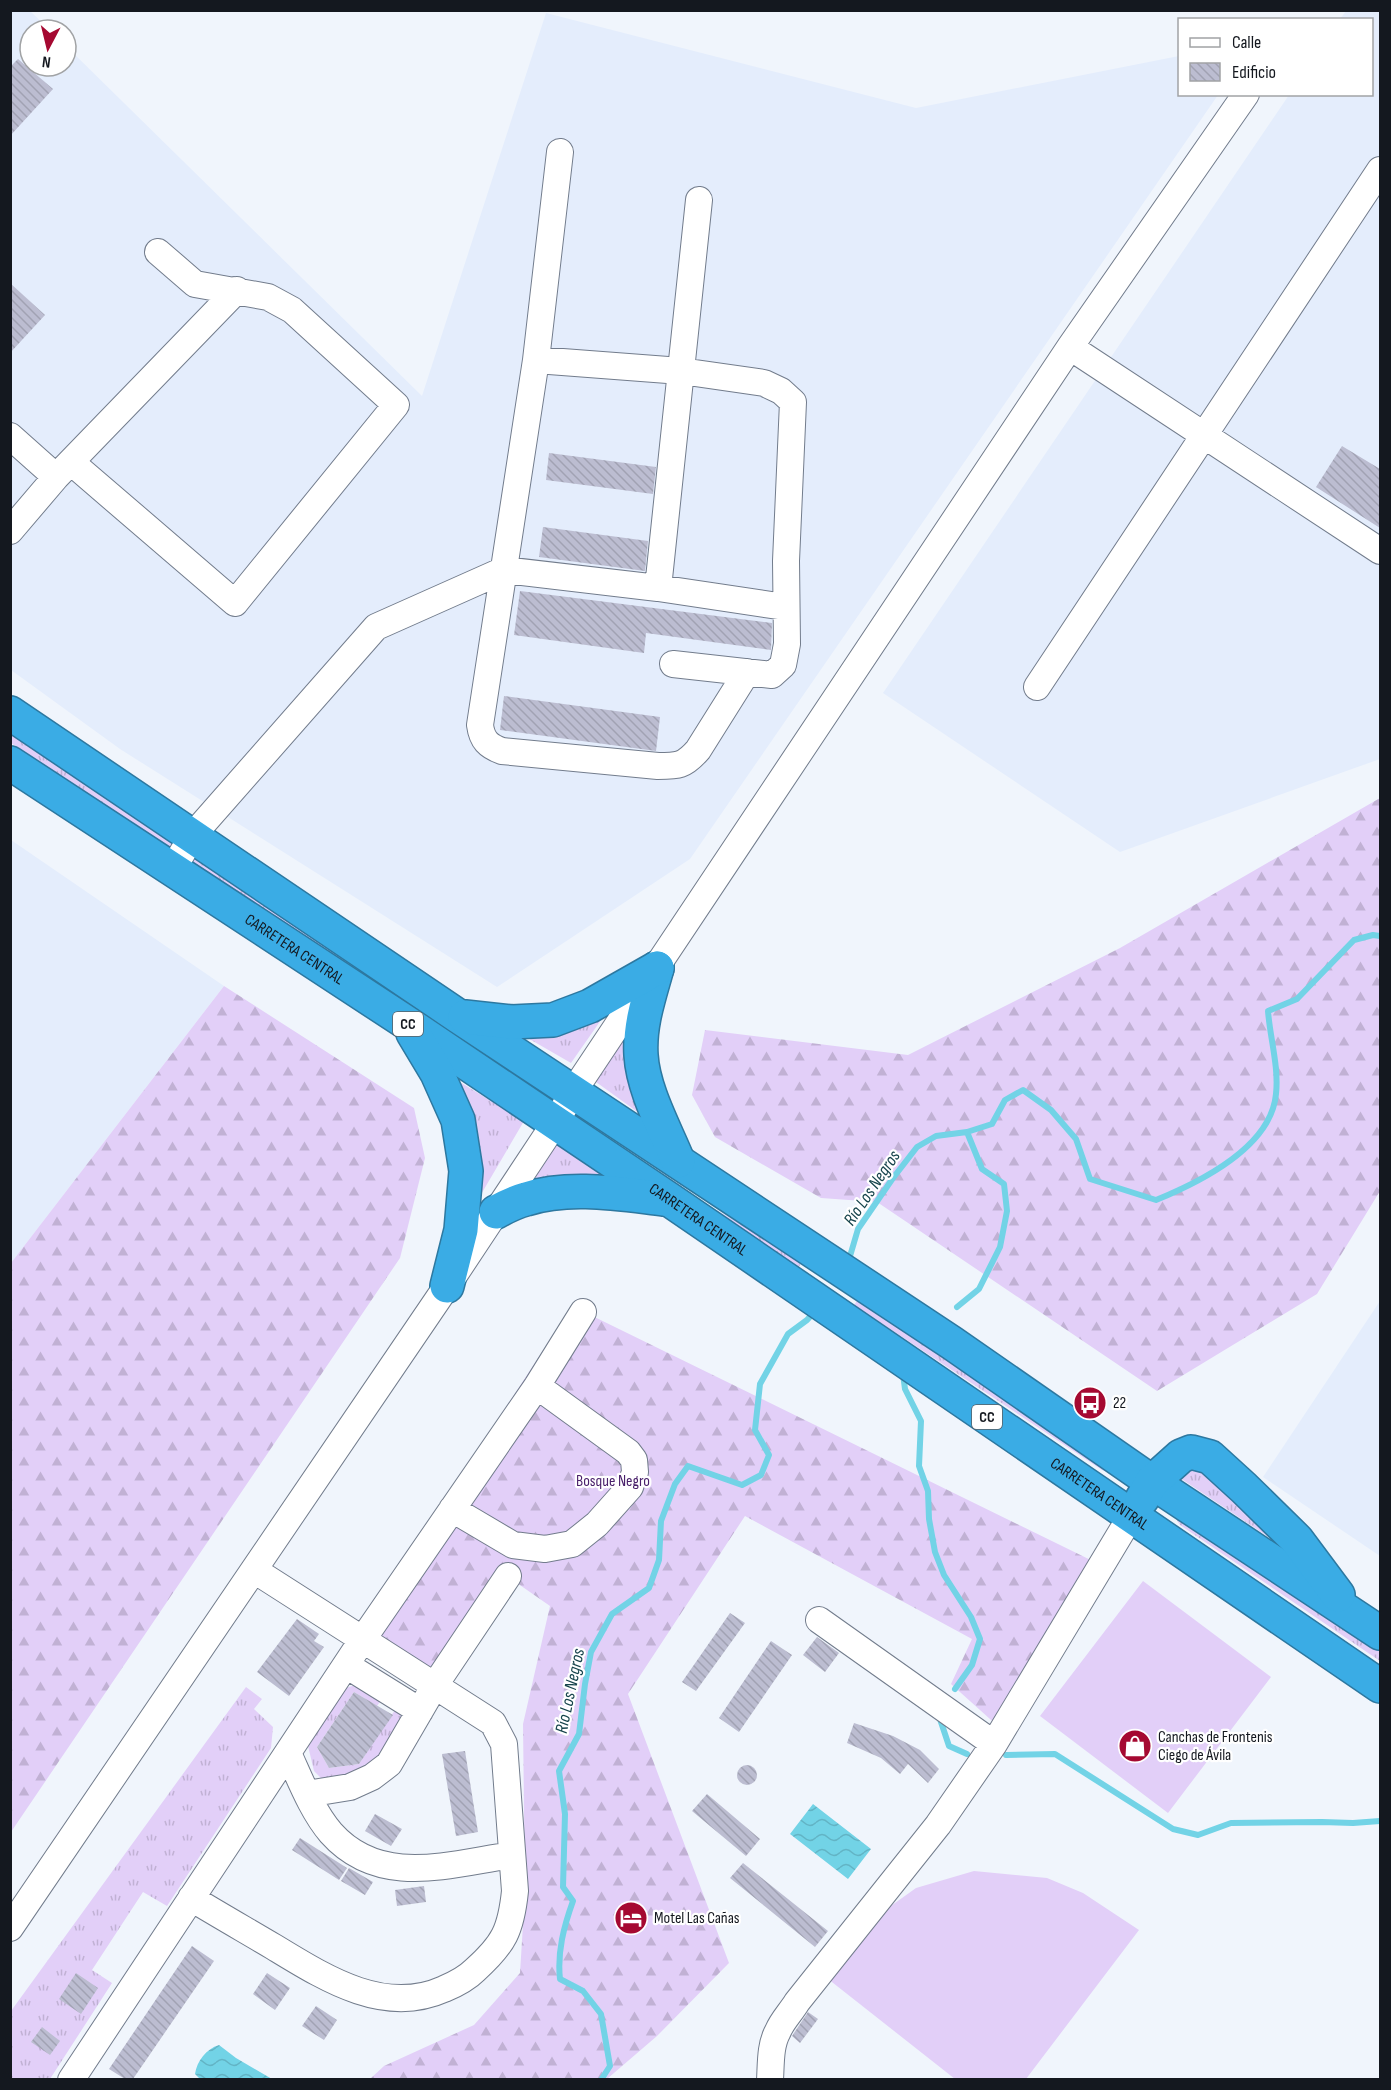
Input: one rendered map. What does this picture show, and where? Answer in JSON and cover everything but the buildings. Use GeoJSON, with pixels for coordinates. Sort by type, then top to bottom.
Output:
{"type":"FeatureCollection","features":[{"type":"Feature","properties":{"kind":"highway","name":"CC"},"geometry":{"type":"LineString","coordinates":[[10,713],[1380,1633]]}},
{"type":"Feature","properties":{"kind":"highway","name":"CARRETERA CENTRAL"},"geometry":{"type":"LineString","coordinates":[[10,763],[407,1023],[670,1200],[1380,1686]]}},
{"type":"Feature","properties":{"kind":"highway"},"geometry":{"type":"LineString","coordinates":[[458,1016],[512,1022],[553,1020],[590,1006],[657,968]]}},
{"type":"Feature","properties":{"kind":"highway"},"geometry":{"type":"LineString","coordinates":[[657,968],[643,1020],[641,1056],[650,1093],[678,1161]]}},
{"type":"Feature","properties":{"kind":"highway"},"geometry":{"type":"LineString","coordinates":[[407,1023],[437,1073],[458,1120],[466,1171],[461,1230],[447,1286]]}},
{"type":"Feature","properties":{"kind":"highway"},"geometry":{"type":"LineString","coordinates":[[496,1212],[527,1198],[567,1192],[614,1193],[670,1200]]}},
{"type":"Feature","properties":{"kind":"highway"},"geometry":{"type":"LineString","coordinates":[[1131,1516],[1152,1482],[1181,1456],[1191,1452],[1210,1458],[1297,1540],[1354,1615]]}},
{"type":"Feature","properties":{"kind":"street"},"geometry":{"type":"LineString","coordinates":[[10,1928],[447,1286],[555,1124],[573,1092],[1070,347],[1245,96]]}},
{"type":"Feature","properties":{"kind":"street"},"geometry":{"type":"LineString","coordinates":[[560,152],[536,360],[480,725],[482,737],[490,747],[502,751],[679,766],[689,760],[698,750],[747,672]]}},
{"type":"Feature","properties":{"kind":"street"},"geometry":{"type":"LineString","coordinates":[[1037,687],[1380,170]]}},
{"type":"Feature","properties":{"kind":"street"},"geometry":{"type":"LineString","coordinates":[[658,588],[699,200]]}},
{"type":"Feature","properties":{"kind":"street"},"geometry":{"type":"LineString","coordinates":[[10,436],[64,470],[235,603],[396,405],[291,310],[268,297],[195,284],[158,252]]}},
{"type":"Feature","properties":{"kind":"street"},"geometry":{"type":"LineString","coordinates":[[10,531],[64,470],[237,290]]}},
{"type":"Feature","properties":{"kind":"street"},"geometry":{"type":"LineString","coordinates":[[1070,347],[1380,551]]}},
{"type":"Feature","properties":{"kind":"street"},"geometry":{"type":"LineString","coordinates":[[536,360],[681,371],[764,383],[781,391],[794,402],[785,607],[787,644],[783,665],[772,675],[673,664]]}},
{"type":"Feature","properties":{"kind":"street"},"geometry":{"type":"LineString","coordinates":[[172,870],[193,835],[376,627],[504,570],[658,588],[785,607]]}},
{"type":"Feature","properties":{"kind":"street"},"geometry":{"type":"LineString","coordinates":[[71,2079],[89,2069],[191,1898],[363,1639],[537,1386],[583,1312]]}},
{"type":"Feature","properties":{"kind":"street"},"geometry":{"type":"LineString","coordinates":[[452,1509],[513,1545],[545,1549],[572,1544],[597,1524],[630,1487],[636,1472],[634,1460],[628,1452],[537,1386]]}},
{"type":"Feature","properties":{"kind":"street"},"geometry":{"type":"LineString","coordinates":[[770,2079],[771,2055],[777,2032],[797,2002],[938,1825],[994,1744],[1131,1516]]}},
{"type":"Feature","properties":{"kind":"street"},"geometry":{"type":"LineString","coordinates":[[191,1898],[322,1976],[350,1988],[400,1999],[431,1995],[465,1980],[505,1939],[513,1915],[515,1892],[504,1744],[494,1723],[254,1570]]}},
{"type":"Feature","properties":{"kind":"street"},"geometry":{"type":"LineString","coordinates":[[307,1794],[350,1786],[372,1777],[389,1764],[435,1685],[508,1576]]}},
{"type":"Feature","properties":{"kind":"street"},"geometry":{"type":"LineString","coordinates":[[819,1620],[994,1744]]}},
{"type":"Feature","properties":{"kind":"street"},"geometry":{"type":"LineString","coordinates":[[346,1665],[420,1711]]}},
{"type":"Feature","properties":{"kind":"street"},"geometry":{"type":"LineString","coordinates":[[288,1753],[307,1794],[331,1832],[354,1854],[374,1863],[419,1869],[512,1855]]}},
{"type":"Feature","properties":{"kind":"shaded area"},"geometry":{"type":"Polygon","coordinates":[[[11,11],[30,11],[37,18],[18,18],[18,78],[78,78],[78,58],[422,396],[546,13],[916,108],[1178,56],[1178,96],[1217,96],[690,859],[497,987],[120,749],[11,670],[11,11]]]}},
{"type":"Feature","properties":{"kind":"shaded area"},"geometry":{"type":"Polygon","coordinates":[[[1346,11],[1380,11],[1380,759],[1120,852],[883,693],[1288,96],[1373,96],[1373,18],[1341,18],[1346,11]]]}},
{"type":"Feature","properties":{"kind":"shaded area"},"geometry":{"type":"Polygon","coordinates":[[[11,840],[224,986],[11,1263],[11,840]]]}},
{"type":"Feature","properties":{"kind":"shaded area"},"geometry":{"type":"Polygon","coordinates":[[[1380,1301],[1380,1556],[1263,1477],[1380,1301]]]}},
{"type":"Feature","properties":{"kind":"green space"},"geometry":{"type":"Polygon","coordinates":[[[10,732],[507,1063],[518,1076],[501,1072],[11,743],[10,732]]]}},
{"type":"Feature","properties":{"kind":"green space"},"geometry":{"type":"Polygon","coordinates":[[[1380,798],[1380,1191],[1317,1294],[1157,1391],[877,1202],[821,1198],[715,1137],[692,1095],[705,1030],[908,1055],[1120,948],[1380,798]]]}},
{"type":"Feature","properties":{"kind":"green space"},"geometry":{"type":"Polygon","coordinates":[[[224,986],[414,1108],[425,1158],[400,1258],[11,1832],[11,1263],[224,986]]]}},
{"type":"Feature","properties":{"kind":"green space"},"geometry":{"type":"Polygon","coordinates":[[[608,1010],[571,1063],[512,1029],[608,1010]]]}},
{"type":"Feature","properties":{"kind":"green space"},"geometry":{"type":"Polygon","coordinates":[[[636,1013],[650,1121],[596,1082],[636,1013]]]}},
{"type":"Feature","properties":{"kind":"green space"},"geometry":{"type":"Polygon","coordinates":[[[450,1076],[524,1121],[473,1208],[450,1076]]]}},
{"type":"Feature","properties":{"kind":"green space"},"geometry":{"type":"Polygon","coordinates":[[[556,1140],[621,1180],[522,1189],[556,1140]]]}},
{"type":"Feature","properties":{"kind":"green space"},"geometry":{"type":"Polygon","coordinates":[[[671,1184],[803,1260],[797,1270],[671,1184]]]}},
{"type":"Feature","properties":{"kind":"green space"},"geometry":{"type":"Polygon","coordinates":[[[860,1297],[1115,1475],[1102,1470],[854,1305],[860,1297]]]}},
{"type":"Feature","properties":{"kind":"green space","name":"Bosque Negro"},"geometry":{"type":"Polygon","coordinates":[[[572,1306],[1107,1568],[1000,1728],[951,1684],[972,1639],[745,1516],[628,1694],[729,1963],[657,2036],[607,2079],[370,2079],[384,2066],[474,2025],[520,1973],[525,1892],[523,1724],[550,1606],[501,1572],[431,1669],[364,1625],[572,1306]]]}},
{"type":"Feature","properties":{"kind":"green space"},"geometry":{"type":"Polygon","coordinates":[[[1196,1463],[1297,1556],[1174,1474],[1196,1463]]]}},
{"type":"Feature","properties":{"kind":"green space"},"geometry":{"type":"Polygon","coordinates":[[[1173,1514],[1380,1648],[1380,1661],[1180,1525],[1173,1514]]]}},
{"type":"Feature","properties":{"kind":"green space"},"geometry":{"type":"Polygon","coordinates":[[[1143,1581],[1271,1677],[1168,1813],[1040,1716],[1143,1581]]]}},
{"type":"Feature","properties":{"kind":"green space"},"geometry":{"type":"Polygon","coordinates":[[[352,1686],[382,1699],[377,1706],[354,1692],[317,1747],[329,1768],[359,1764],[397,1707],[403,1716],[375,1763],[360,1773],[323,1780],[314,1771],[308,1746],[346,1688],[352,1686]]]}},
{"type":"Feature","properties":{"kind":"green space"},"geometry":{"type":"Polygon","coordinates":[[[246,1687],[262,1699],[254,1709],[273,1727],[271,1748],[167,1906],[143,1892],[92,1970],[112,1983],[50,2079],[11,2080],[11,2011],[246,1687]]]}},
{"type":"Feature","properties":{"kind":"green space"},"geometry":{"type":"Polygon","coordinates":[[[974,1871],[1047,1878],[1083,1893],[1139,1930],[1026,2079],[955,2079],[823,1975],[867,1923],[916,1888],[974,1871]]]}},
{"type":"Feature","properties":{"kind":"water"},"geometry":{"type":"Polygon","coordinates":[[[813,1804],[871,1849],[848,1879],[790,1834],[813,1804]]]}},
{"type":"Feature","properties":{"kind":"water"},"geometry":{"type":"Polygon","coordinates":[[[219,2045],[272,2079],[199,2078],[195,2074],[200,2060],[210,2049],[219,2045]]]}},
{"type":"Feature","properties":{"kind":"waterway","name":"Río Los Negros"},"geometry":{"type":"LineString","coordinates":[[848,1263],[858,1229],[917,1147],[936,1136],[967,1132],[992,1124],[1005,1100],[1023,1090],[1051,1110],[1076,1139],[1090,1179],[1156,1200],[1212,1173],[1247,1146],[1261,1130],[1271,1113],[1277,1084],[1268,1011],[1297,999],[1354,940],[1373,935],[1380,936]]}},
{"type":"Feature","properties":{"kind":"waterway"},"geometry":{"type":"LineString","coordinates":[[957,1307],[979,1289],[1000,1247],[1007,1211],[1004,1184],[982,1169],[967,1132]]}},
{"type":"Feature","properties":{"kind":"waterway","name":"Río Los Negros"},"geometry":{"type":"LineString","coordinates":[[601,2080],[610,2066],[601,2014],[583,1991],[560,1979],[559,1969],[562,1939],[573,1901],[563,1887],[565,1814],[559,1771],[579,1734],[591,1652],[612,1614],[649,1588],[659,1560],[661,1521],[675,1484],[688,1466],[742,1485],[761,1475],[769,1455],[755,1430],[760,1384],[788,1334],[814,1312]]}},
{"type":"Feature","properties":{"kind":"waterway"},"geometry":{"type":"LineString","coordinates":[[903,1374],[905,1389],[921,1421],[919,1466],[928,1491],[929,1519],[935,1552],[944,1575],[971,1617],[980,1639],[972,1665],[955,1689]]}},
{"type":"Feature","properties":{"kind":"waterway"},"geometry":{"type":"LineString","coordinates":[[940,1719],[949,1746],[967,1754]]}},
{"type":"Feature","properties":{"kind":"waterway"},"geometry":{"type":"LineString","coordinates":[[1006,1755],[1055,1754],[1173,1829],[1198,1835],[1231,1823],[1380,1821]]}},
{"type":"Feature","properties":{"kind":"place","name":"22"},"geometry":{"type":"Point","coordinates":[1090,1403]}},
{"type":"Feature","properties":{"kind":"place","name":"Canchas de Frontenis Ciego de Ávila"},"geometry":{"type":"Point","coordinates":[1135,1746]}},
{"type":"Feature","properties":{"kind":"place","name":"Motel Las Cañas"},"geometry":{"type":"Point","coordinates":[631,1918]}}]}
